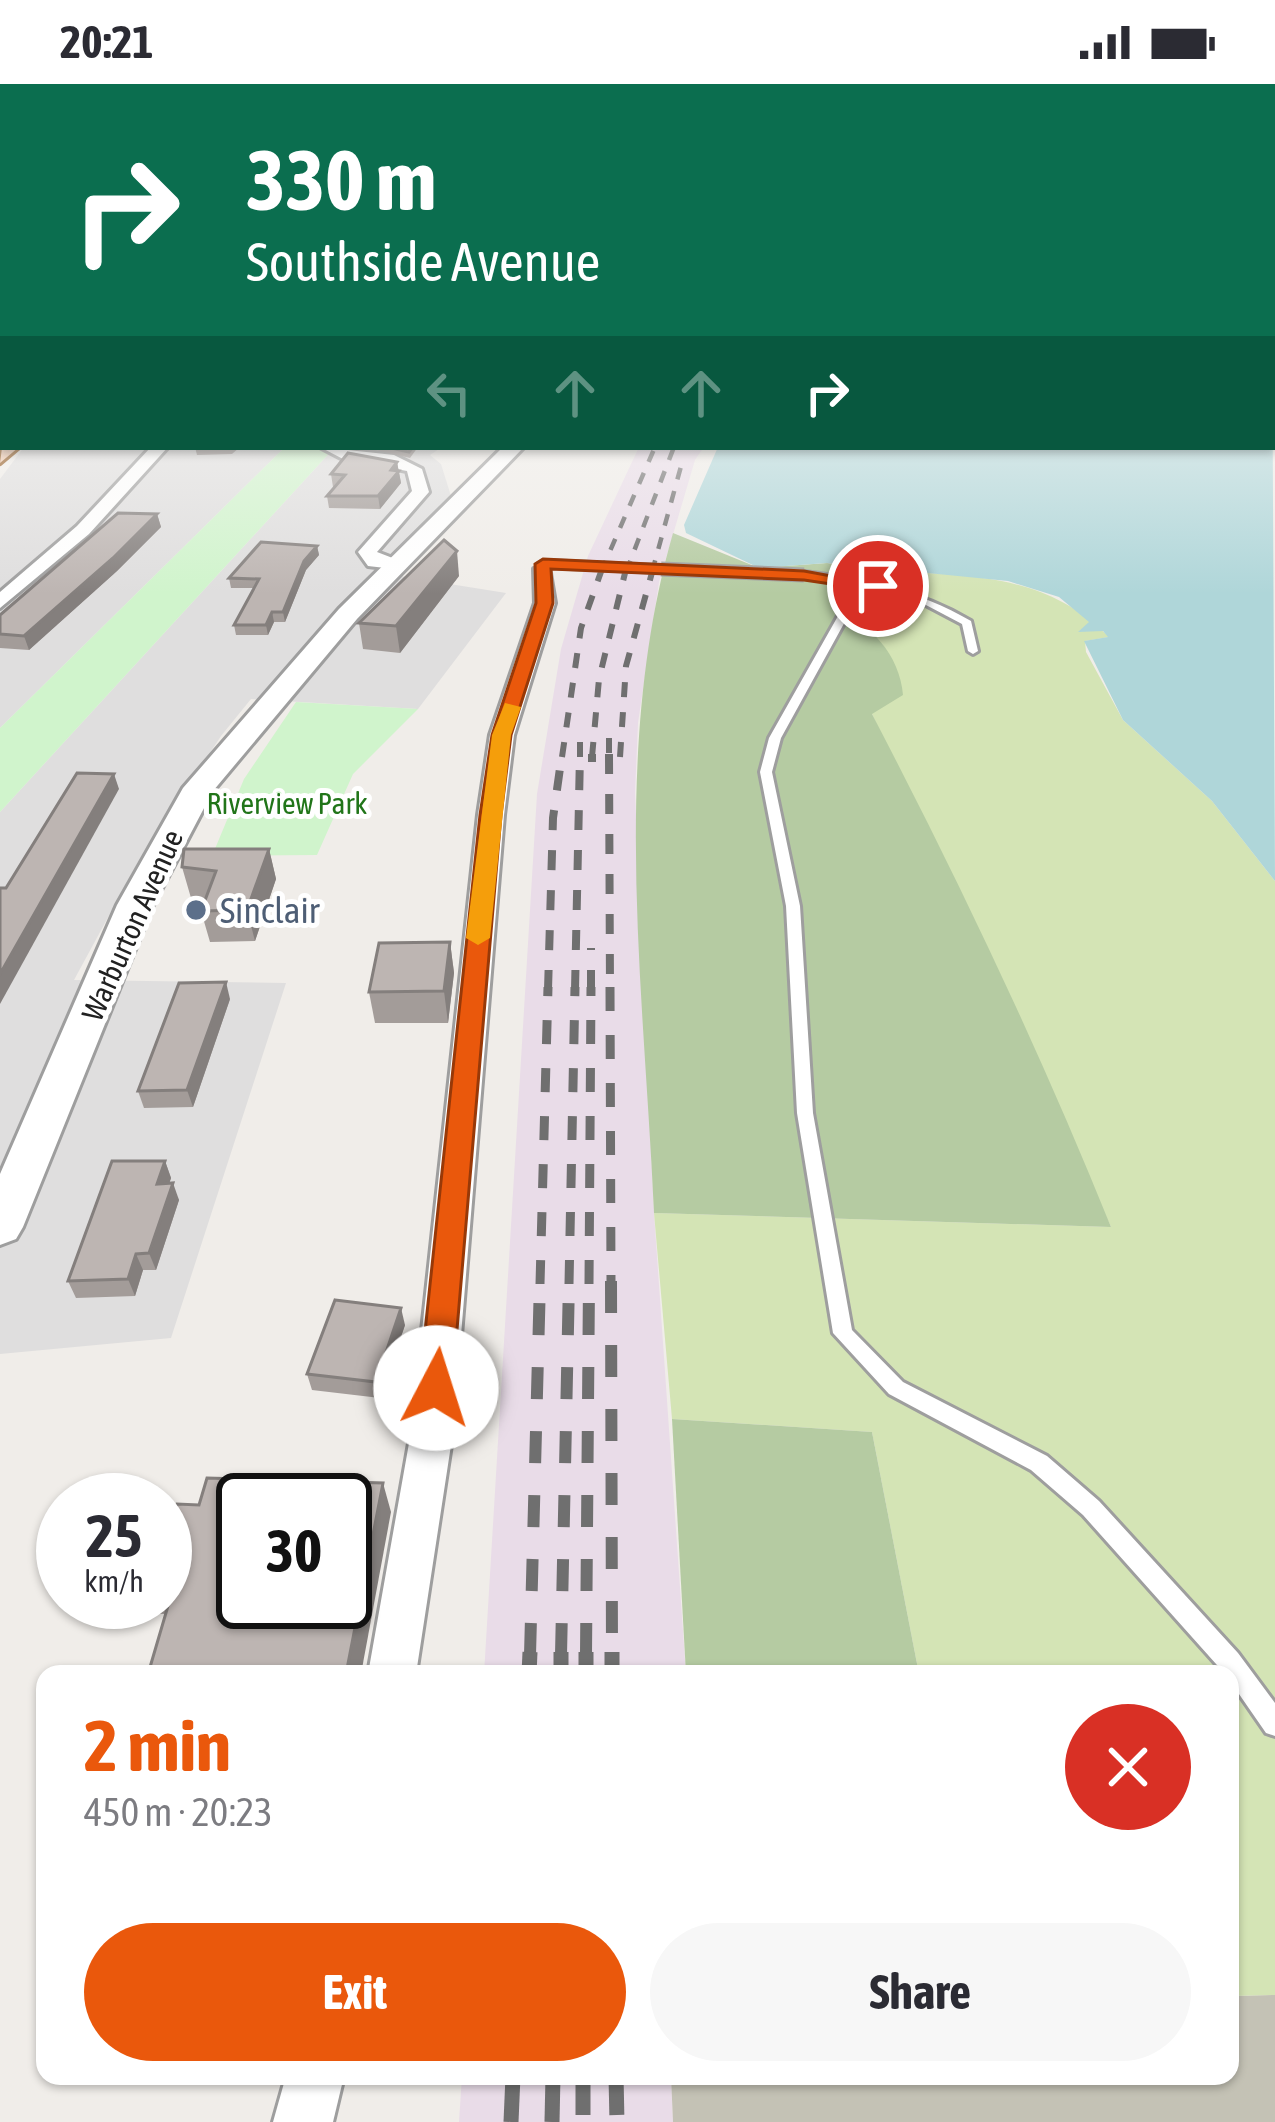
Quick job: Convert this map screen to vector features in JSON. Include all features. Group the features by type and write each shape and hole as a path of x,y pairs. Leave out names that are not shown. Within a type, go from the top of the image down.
{"street":[{"path":"0,602 83,530 154,450"},
{"path":"332,450 339,455 399,461 414,470 421,492 367,552 375,562 396,566"},
{"name":"Warburton Avenue","path":"0,1227 135,905 171,834 234,743 396,566 511,450"},
{"path":"393,1665 432,1432 502,735 551,567"},
{"path":"303,2122 312,2085"}],"lane":[{"path":"551,567 804,575 878,586 967,623 973,651"},
{"path":"878,586 844,616 775,739 766,772 793,906 810,1155 843,1333 896,1388 1023,1454 1090,1508 1233,1665"},
{"path":"1239,1674 1275,1724"}],"shaded area":[{"path":"22,450 282,450 0,728 0,479"},
{"path":"332,450 438,450 430,455 441,464 451,496 375,572 506,593 418,709 251,699 138,862 74,980 286,983 171,1338 0,1354 0,812"},
{"path":"638,450 702,450 659,582 638,723 635,793 654,1213 685,1665 485,1665 537,794 561,649 588,556"},
{"path":"1275,1995 1275,2122 673,2122 671,2085 1239,2085 1239,1996"},
{"path":"461,2085 671,2085 673,2122 459,2122"}],"green space":[{"path":"282,450 332,450 0,812 0,728"},
{"path":"673,533 759,568 827,563 877,570 834,608 871,632 896,667 903,695 872,714 998,968 1111,1227 654,1213 639,957 637,785 654,616"},
{"path":"877,570 1001,581 1030,588 1084,615 1109,637 1085,641 1086,652 1123,720 1212,801 1275,881 1275,1995 1239,1996 1239,1665 917,1665 872,1432 672,1419 654,1213 1111,1227 872,714 834,608"},
{"name":"Riverview Park","path":"296,702 418,709 353,774 317,855 212,856 244,779"},
{"path":"672,1419 872,1432 917,1665 686,1665"}],"water":[{"path":"717,450 1273,450 1275,881 1212,801 1123,720 1084,641 1108,637 1103,631 1078,632 1089,622 1059,597 1008,581 827,563 759,568 686,533 684,525"}],"building":[{"path":"348,453 397,462 391,470 399,471 378,496 327,496 345,475 331,474"},
{"path":"118,513 157,514 24,636 0,634 0,615"},
{"path":"444,540 457,551 396,626 359,623"},
{"path":"261,542 317,546 304,561 283,612 272,612 266,625 234,625 259,579 229,578"},
{"path":"77,773 114,774 0,974 0,888 6,888"},
{"path":"184,849 269,849 247,910 201,911 216,871 182,867"},
{"path":"450,942 444,991 369,992 379,943"},
{"path":"226,982 187,1090 138,1091 179,983"},
{"path":"112,1161 165,1161 157,1184 173,1183 149,1253 136,1254 128,1279 68,1281"},
{"path":"335,1300 401,1308 376,1382 307,1374"},
{"path":"207,1478 216,1478 216,1629 355,1629 348,1665 151,1665 161,1629 192,1629 192,1505 199,1505"},
{"path":"372,1483 383,1483 372,1540"}],"railway":[{"path":"601,572 654,450"},
{"path":"626,572 673,450"},
{"path":"652,572 683,459"},
{"path":"562,757 581,628 602,569"},
{"path":"592,757 599,679 626,569"},
{"path":"620,757 626,666 653,569"},
{"path":"580,738 580,754"},
{"path":"609,738 609,754"},
{"path":"548,990 553,818 562,754"},
{"path":"575,990 580,754"},
{"path":"609,754 610,990"},
{"path":"592,757 592,762"},
{"path":"591,948 591,987"},
{"path":"540,1284 548,987"},
{"path":"569,1284 575,987"},
{"path":"589,1284 591,987"},
{"path":"610,987 611,1284"},
{"path":"530,1655 540,1281"},
{"path":"561,1655 569,1281"},
{"path":"586,1655 589,1281"},
{"path":"611,1281 612,1655"},
{"path":"529,1665 530,1652"},
{"path":"561,1655 561,1665"},
{"path":"586,1655 586,1665"},
{"path":"612,1655 612,1665"},
{"path":"511,2122 513,2085"},
{"path":"552,2122 553,2085"},
{"path":"583,2085 583,2122"},
{"path":"616,2085 617,2122"}],"slow traffic":[{"path":"478,938 502,735 511,707"}],"place":[{"name":"Sinclair","path":"196,910"}],"route":[{"path":"436,1388 491,815 502,735 544,603 543,564 804,575 878,586"}]}
